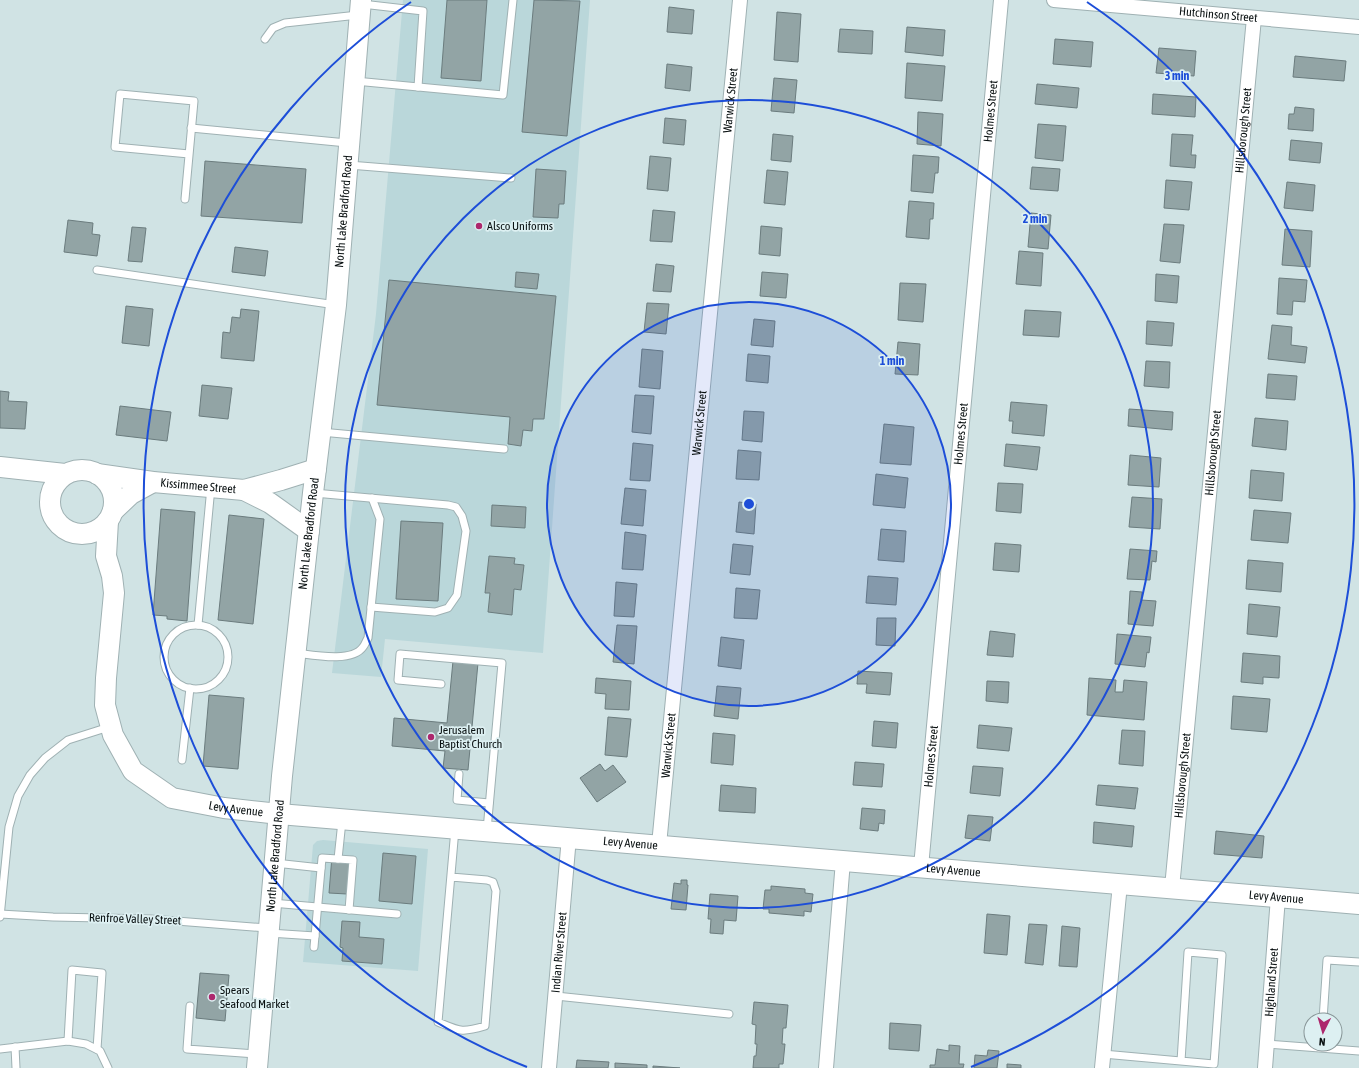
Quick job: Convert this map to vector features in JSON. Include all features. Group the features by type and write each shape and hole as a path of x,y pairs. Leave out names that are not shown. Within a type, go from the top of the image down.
{"street":[{"name":"Warwick Street","path":"659,845 740,0"},
{"name":"Holmes Street","path":"921,867 1001,0"},
{"name":"Hutchinson Street","path":"1054,0 1359,27"},
{"name":"North Lake Bradford Road","path":"258,1061 279,814 295,653 336,305 361,6"},
{"name":"Hillsborough Street","path":"1172,888 1254,18"},
{"path":"0,467 65,474"},
{"name":"Kissimmee Street","path":"97,474 153,482 244,490 316,469"},
{"path":"22,470 36,482 50,504"},
{"path":"76,470 86,470 97,474 106,480 112,490 114,501 110,516 99,529 89,533 78,534 67,530 58,524 52,515 50,495 53,487 65,474 76,470"},
{"name":"Kissimmee Street","path":"110,516 131,494 153,482"},
{"name":"Kissimmee Street","path":"244,490 270,503 309,530"},
{"name":"Levy Avenue","path":"110,516 106,556 112,576 114,593 105,705 113,735 133,771 172,798 224,808 279,814 1359,904"},
{"name":"Levy Avenue","path":"78,534 91,540 106,556"},
{"name":"Indian River Street","path":"549,1068 569,837"},
{"path":"826,1068 843,861"},
{"path":"1103,1061 1120,884"},
{"name":"Highland Street","path":"1265,1068 1278,897"}],"lane":[{"path":"355,81 503,95 513,0"},
{"path":"265,39 273,28 285,23 361,6 423,11 418,87"},
{"path":"185,200 194,101 120,94 115,147 189,154"},
{"path":"191,128 349,144"},
{"path":"348,165 510,178"},
{"path":"97,270 336,305"},
{"path":"320,432 504,449"},
{"path":"198,625 211,487"},
{"path":"313,493 448,504 456,507 462,516 466,531 457,595 448,608 435,612 371,607"},
{"path":"295,653 347,656 363,648 368,638 380,519 372,498"},
{"path":"198,625 208,627 217,633 224,641 228,661 225,671 219,679 210,686 200,689 190,688 180,685 172,678 166,669 164,658 165,648 170,638 187,626 198,625"},
{"path":"441,684 398,680 400,654 502,663 486,831"},
{"path":"182,760 190,688"},
{"path":"0,915 9,827 18,796 24,785 30,775 45,758 68,740 111,726"},
{"path":"459,774 457,800 489,803"},
{"path":"338,859 342,819"},
{"path":"451,877 487,880 493,882 496,891 485,1026 467,1031 455,1029 438,1022 451,877 456,828"},
{"path":"314,947 322,858 353,860 349,910"},
{"path":"275,863 321,868"},
{"path":"271,903 398,914"},
{"name":"Renfroe Valley Street","path":"0,915 151,919 269,930 315,936"},
{"path":"1103,1061 1181,1061 1214,1064 1222,955 1188,952 1181,1061"},
{"path":"1324,1012 1327,960 1359,962"},
{"path":"68,1041 72,970 102,972 97,1049"},
{"path":"556,996 730,1014"},
{"path":"190,1006 187,1049 258,1061"},
{"path":"0,1049 68,1041 86,1044 100,1051 108,1068"},
{"path":"1267,1044 1303,1045"},
{"path":"15,1047 16,1068"},
{"path":"1343,1049 1359,1051"}],"shaded area":[{"path":"403,0 590,0 543,653 385,639 381,677 332,673 376,314"},
{"path":"323,840 428,849 418,971 303,962 313,845 317,841"}],"building":[{"path":"447,0 487,0 481,81 441,78"},
{"path":"534,0 580,1 567,136 522,132"},
{"path":"669,7 694,10 692,34 667,32"},
{"path":"777,12 801,14 798,62 774,60"},
{"path":"907,27 945,30 943,56 905,52"},
{"path":"840,29 873,31 872,54 838,52"},
{"path":"1055,39 1093,42 1091,67 1053,64"},
{"path":"1159,48 1196,51 1194,76 1156,73"},
{"path":"1295,56 1346,61 1344,81 1293,77"},
{"path":"907,63 945,66 942,101 905,98"},
{"path":"667,64 692,67 690,91 665,88"},
{"path":"774,78 797,80 794,113 771,111"},
{"path":"1037,84 1079,88 1077,108 1035,104"},
{"path":"1153,94 1196,97 1195,117 1152,114"},
{"path":"1295,107 1314,109 1313,131 1288,129 1289,114 1294,114"},
{"path":"918,112 943,114 941,146 917,144"},
{"path":"665,118 686,120 684,145 663,143"},
{"path":"1038,124 1066,126 1063,161 1035,158"},
{"path":"773,134 793,136 791,162 771,160"},
{"path":"1172,134 1193,135 1191,155 1196,155 1195,168 1170,166"},
{"path":"1291,140 1322,143 1320,163 1289,160"},
{"path":"913,155 939,157 938,173 935,173 933,193 911,191"},
{"path":"650,156 671,158 668,191 647,189"},
{"path":"205,161 306,169 302,223 201,216"},
{"path":"1032,167 1060,169 1058,191 1030,189"},
{"path":"536,169 566,171 564,204 559,204 558,218 533,217"},
{"path":"767,170 788,172 785,205 764,203"},
{"path":"1166,180 1192,182 1189,210 1164,208"},
{"path":"1287,182 1315,185 1313,211 1284,208"},
{"path":"909,201 934,203 933,219 930,219 929,239 906,237"},
{"path":"653,210 675,212 672,242 650,241"},
{"path":"1031,213 1051,215 1048,249 1028,247"},
{"path":"68,220 93,223 92,234 100,235 97,256 64,252"},
{"path":"1164,224 1184,225 1180,263 1160,261"},
{"path":"761,226 782,228 780,256 759,254"},
{"path":"132,227 146,228 142,262 128,261"},
{"path":"1285,229 1312,231 1310,267 1282,265"},
{"path":"235,247 268,251 265,276 232,272"},
{"path":"1019,251 1043,253 1041,286 1016,284"},
{"path":"656,264 674,266 671,292 653,291"},
{"path":"516,272 539,274 537,289 515,287"},
{"path":"762,272 788,274 786,298 760,296"},
{"path":"1156,274 1179,276 1177,303 1155,301"},
{"path":"1279,278 1307,280 1305,302 1293,301 1292,315 1277,314"},
{"path":"389,280 556,296 544,419 533,419 532,431 523,430 521,446 508,444 510,417 377,405"},
{"path":"900,283 926,284 923,322 898,320"},
{"path":"647,303 669,304 666,334 644,332"},
{"path":"126,306 153,309 149,346 122,343"},
{"path":"241,309 259,311 254,361 221,358 223,332 230,333 232,317 240,318"},
{"path":"1025,310 1061,312 1059,337 1023,335"},
{"path":"754,319 775,321 773,347 751,345"},
{"path":"1147,321 1174,323 1172,346 1146,344"},
{"path":"1272,325 1292,327 1291,345 1307,347 1305,363 1268,359"},
{"path":"898,342 920,344 918,375 895,374"},
{"path":"642,349 663,351 660,389 639,387"},
{"path":"748,354 770,356 768,383 746,381"},
{"path":"1146,361 1170,362 1169,388 1144,386"},
{"path":"1268,374 1297,376 1295,400 1266,398"},
{"path":"202,385 232,388 228,419 199,416"},
{"path":"0,391 9,392 8,401 27,402 25,429 0,428"},
{"path":"635,395 654,396 651,434 632,432"},
{"path":"1011,402 1047,405 1044,436 1012,433 1013,421 1009,421"},
{"path":"120,406 171,412 167,441 116,435"},
{"path":"1129,409 1173,412 1172,430 1128,426"},
{"path":"744,411 764,412 762,442 742,440"},
{"path":"1255,418 1288,421 1286,450 1252,446"},
{"path":"884,424 914,427 911,465 880,463"},
{"path":"633,443 653,445 650,481 630,480"},
{"path":"1006,444 1040,447 1037,470 1004,466"},
{"path":"738,450 761,452 759,480 736,479"},
{"path":"1130,455 1161,458 1159,487 1128,485"},
{"path":"1251,470 1284,473 1282,501 1249,498"},
{"path":"876,474 908,478 905,508 873,505"},
{"path":"998,483 1023,484 1021,513 996,511"},
{"path":"625,488 646,490 643,526 621,524"},
{"path":"1132,497 1162,499 1160,529 1129,527"},
{"path":"739,502 756,504 754,534 736,532"},
{"path":"492,505 526,507 525,528 491,526"},
{"path":"161,509 195,512 187,621 167,619 167,616 153,615"},
{"path":"1254,510 1291,513 1288,543 1251,540"},
{"path":"229,515 264,519 253,624 218,620"},
{"path":"401,521 443,523 438,601 396,599"},
{"path":"881,529 906,531 904,562 878,560"},
{"path":"625,532 646,535 643,570 622,569"},
{"path":"995,543 1021,545 1019,572 993,570"},
{"path":"733,544 753,546 750,575 730,573"},
{"path":"1130,549 1157,551 1156,562 1152,561 1150,580 1127,579"},
{"path":"489,556 515,558 514,564 524,565 521,590 514,589 512,615 488,612 490,593 485,593"},
{"path":"1248,560 1283,563 1281,592 1246,589"},
{"path":"868,576 898,578 896,605 866,603"},
{"path":"616,582 637,584 634,617 614,616"},
{"path":"736,588 760,590 757,619 734,618"},
{"path":"1130,591 1142,592 1141,600 1156,601 1153,626 1128,624"},
{"path":"1249,604 1280,607 1277,637 1247,634"},
{"path":"877,618 896,618 895,646 876,645"},
{"path":"617,625 637,626 634,664 613,662"},
{"path":"990,631 1015,634 1013,657 987,655"},
{"path":"1117,634 1151,637 1145,667 1115,664"},
{"path":"721,637 744,640 741,669 718,666"},
{"path":"1243,653 1280,656 1279,678 1263,677 1263,684 1241,682"},
{"path":"453,661 478,663 468,770 443,768 445,751 392,746 394,718 447,723"},
{"path":"858,671 892,673 890,695 866,693 867,684 857,684"},
{"path":"596,678 631,681 629,710 605,709 606,694 595,693"},
{"path":"1089,678 1116,680 1115,692 1123,692 1124,680 1147,682 1144,720 1087,715"},
{"path":"987,681 1009,682 1008,703 986,701"},
{"path":"717,686 741,688 738,719 714,716"},
{"path":"209,695 244,698 238,769 203,766"},
{"path":"1233,696 1270,699 1267,732 1231,729"},
{"path":"608,717 631,719 627,757 605,755"},
{"path":"874,721 898,723 896,748 872,746"},
{"path":"979,725 1012,728 1009,751 977,748"},
{"path":"1122,730 1145,731 1143,766 1119,764"},
{"path":"713,733 735,735 733,765 711,763"},
{"path":"855,762 884,764 882,787 853,785"},
{"path":"600,764 605,771 613,765 626,782 597,802 580,778"},
{"path":"973,766 1003,768 1000,796 970,793"},
{"path":"721,785 756,788 755,813 719,811"},
{"path":"1098,785 1138,788 1135,809 1096,805"},
{"path":"862,808 885,810 884,824 879,823 878,831 860,829"},
{"path":"968,815 993,817 990,841 965,838"},
{"path":"1094,822 1134,826 1132,847 1093,843"},
{"path":"1216,831 1264,836 1262,858 1214,854"},
{"path":"383,853 416,856 412,904 379,901"},
{"path":"332,856 350,857 347,894 329,893"},
{"path":"681,880 687,880 688,885 686,910 671,909 674,883 681,884"},
{"path":"771,886 805,889 805,893 813,894 811,912 804,911 804,916 769,913 769,909 763,909 765,890 771,890"},
{"path":"710,894 738,896 736,921 724,920 723,934 710,933 711,919 708,919"},
{"path":"987,914 1010,916 1007,955 984,953"},
{"path":"342,921 360,922 359,937 384,939 382,964 342,961 343,948 340,947"},
{"path":"1029,924 1047,925 1043,965 1025,963"},
{"path":"1062,926 1080,928 1077,967 1059,966"},
{"name":"Spears Seafood Market","path":"200,973 229,975 225,1021 196,1018"},
{"path":"754,1002 788,1005 786,1028 783,1028 782,1044 785,1044 783,1064 779,1064 779,1068 753,1068 757,1044 755,1044 756,1025 752,1024"},
{"path":"890,1023 921,1025 919,1051 889,1049"},
{"path":"949,1045 960,1046 959,1064 964,1064 963,1068 930,1068 930,1065 935,1065 937,1049 949,1051"},
{"path":"988,1050 999,1051 997,1068 974,1068 975,1055 987,1056"},
{"path":"577,1060 609,1062 608,1068 576,1068"},
{"path":"615,1063 647,1065 647,1068 615,1068"},
{"path":"1007,1064 1021,1065 1021,1068 1007,1068"},
{"path":"653,1066 680,1068 653,1068"}],"place":[{"name":"Alsco Uniforms","path":"479,226"},
{"name":"Jerusalem Baptist Church","path":"431,737"},
{"name":"Spears Seafood Market","path":"212,997"}]}
